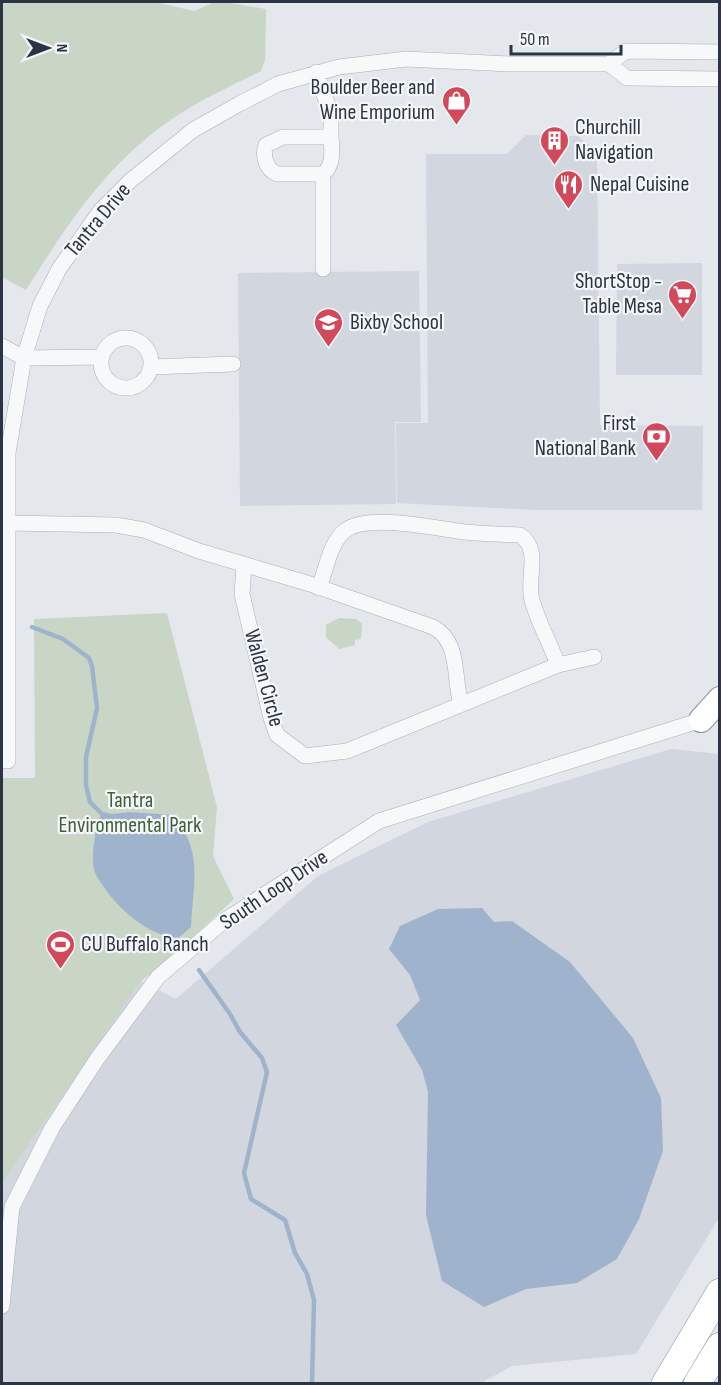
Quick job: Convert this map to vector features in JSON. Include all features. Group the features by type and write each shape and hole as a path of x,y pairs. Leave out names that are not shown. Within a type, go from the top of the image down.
{"highway":[{"path":"710,717 720,699"},
{"path":"695,1332 720,1278"},
{"path":"664,1383 720,1292"},
{"path":"697,1383 720,1346"}],"street":[{"name":"Tantra Drive","path":"5,760 8,453 24,358 40,306 59,269 101,210 130,181 193,130 278,84 316,72 406,59 511,64 609,64 626,51 720,52"},
{"name":"Tantra Drive","path":"609,64 627,78 720,79"},
{"path":"316,72 331,114 332,157 328,169 323,174 323,268"},
{"path":"323,174 274,173 265,161 265,147 283,137 331,137"},
{"path":"134,338 149,351 151,367 147,377 138,385 121,387 111,383 104,374 102,357 106,347 114,340 134,338"},
{"path":"2,345 24,358 102,357"},
{"path":"151,367 233,364"},
{"path":"8,523 126,527 158,534 243,566 320,588 442,632 451,645 461,704"},
{"path":"320,588 336,543 347,529 363,525 420,524 463,532 520,535 528,540 532,549 532,598 558,664"},
{"name":"Walden Circle","path":"243,566 242,594 271,718 277,735 305,756 346,751 558,664 594,657"},
{"name":"South Loop Drive","path":"2,1306 12,1207 52,1128 97,1059 158,977 225,920 379,821 710,717"}],"shaded area":[{"path":"526,135 578,136 593,148 597,159 600,425 703,426 702,510 536,510 397,503 396,423 428,423 426,154 507,154"},
{"path":"702,263 702,375 616,375 617,264"},
{"name":"Bixby School","path":"419,271 421,422 395,422 396,504 240,506 238,273"},
{"path":"671,749 719,754 719,1218 636,1354 512,1366 479,1384 2,1384 2,778 96,958 176,999 318,876 428,822"}],"green space":[{"path":"2,2 155,2 194,11 215,2 223,2 266,9 265,60 261,71 183,112 149,136 128,155 108,175 73,219 26,290 2,277"},
{"name":"Tantra Environmental Park","path":"167,613 217,807 213,856 234,899 164,964 141,981 2,1183 2,778 35,778 34,619"},
{"path":"339,618 356,619 362,624 361,639 355,640 355,645 339,649 326,637 326,625"}],"water":[{"path":"104,812 173,815 183,829 193,855 194,882 191,927 177,939 152,930 129,915 96,875 93,861 94,846 97,824"},
{"path":"482,908 494,922 512,921 570,962 633,1038 661,1098 663,1151 639,1219 617,1259 577,1283 526,1289 484,1307 442,1281 426,1215 428,1092 422,1070 396,1025 420,1000 410,975 389,949 400,926 438,909"}],"waterway":[{"path":"32,627 63,639 89,658 92,666 97,708 86,757 86,785 90,802 102,814"},
{"path":"170,938 174,946"},
{"path":"199,970 240,1032 262,1058 267,1072 244,1173 251,1199 285,1220 295,1253 307,1274 314,1300 312,1384"}],"place":[{"name":"Boulder Beer and Wine Emporium","path":"456,126"},
{"name":"Churchill Navigation","path":"554,166"},
{"name":"Nepal Cuisine","path":"569,210"},
{"name":"ShortStop - Table Mesa","path":"683,320"},
{"name":"Bixby School","path":"329,348"},
{"name":"First National Bank","path":"657,462"},
{"name":"CU Buffalo Ranch","path":"60,970"}]}
